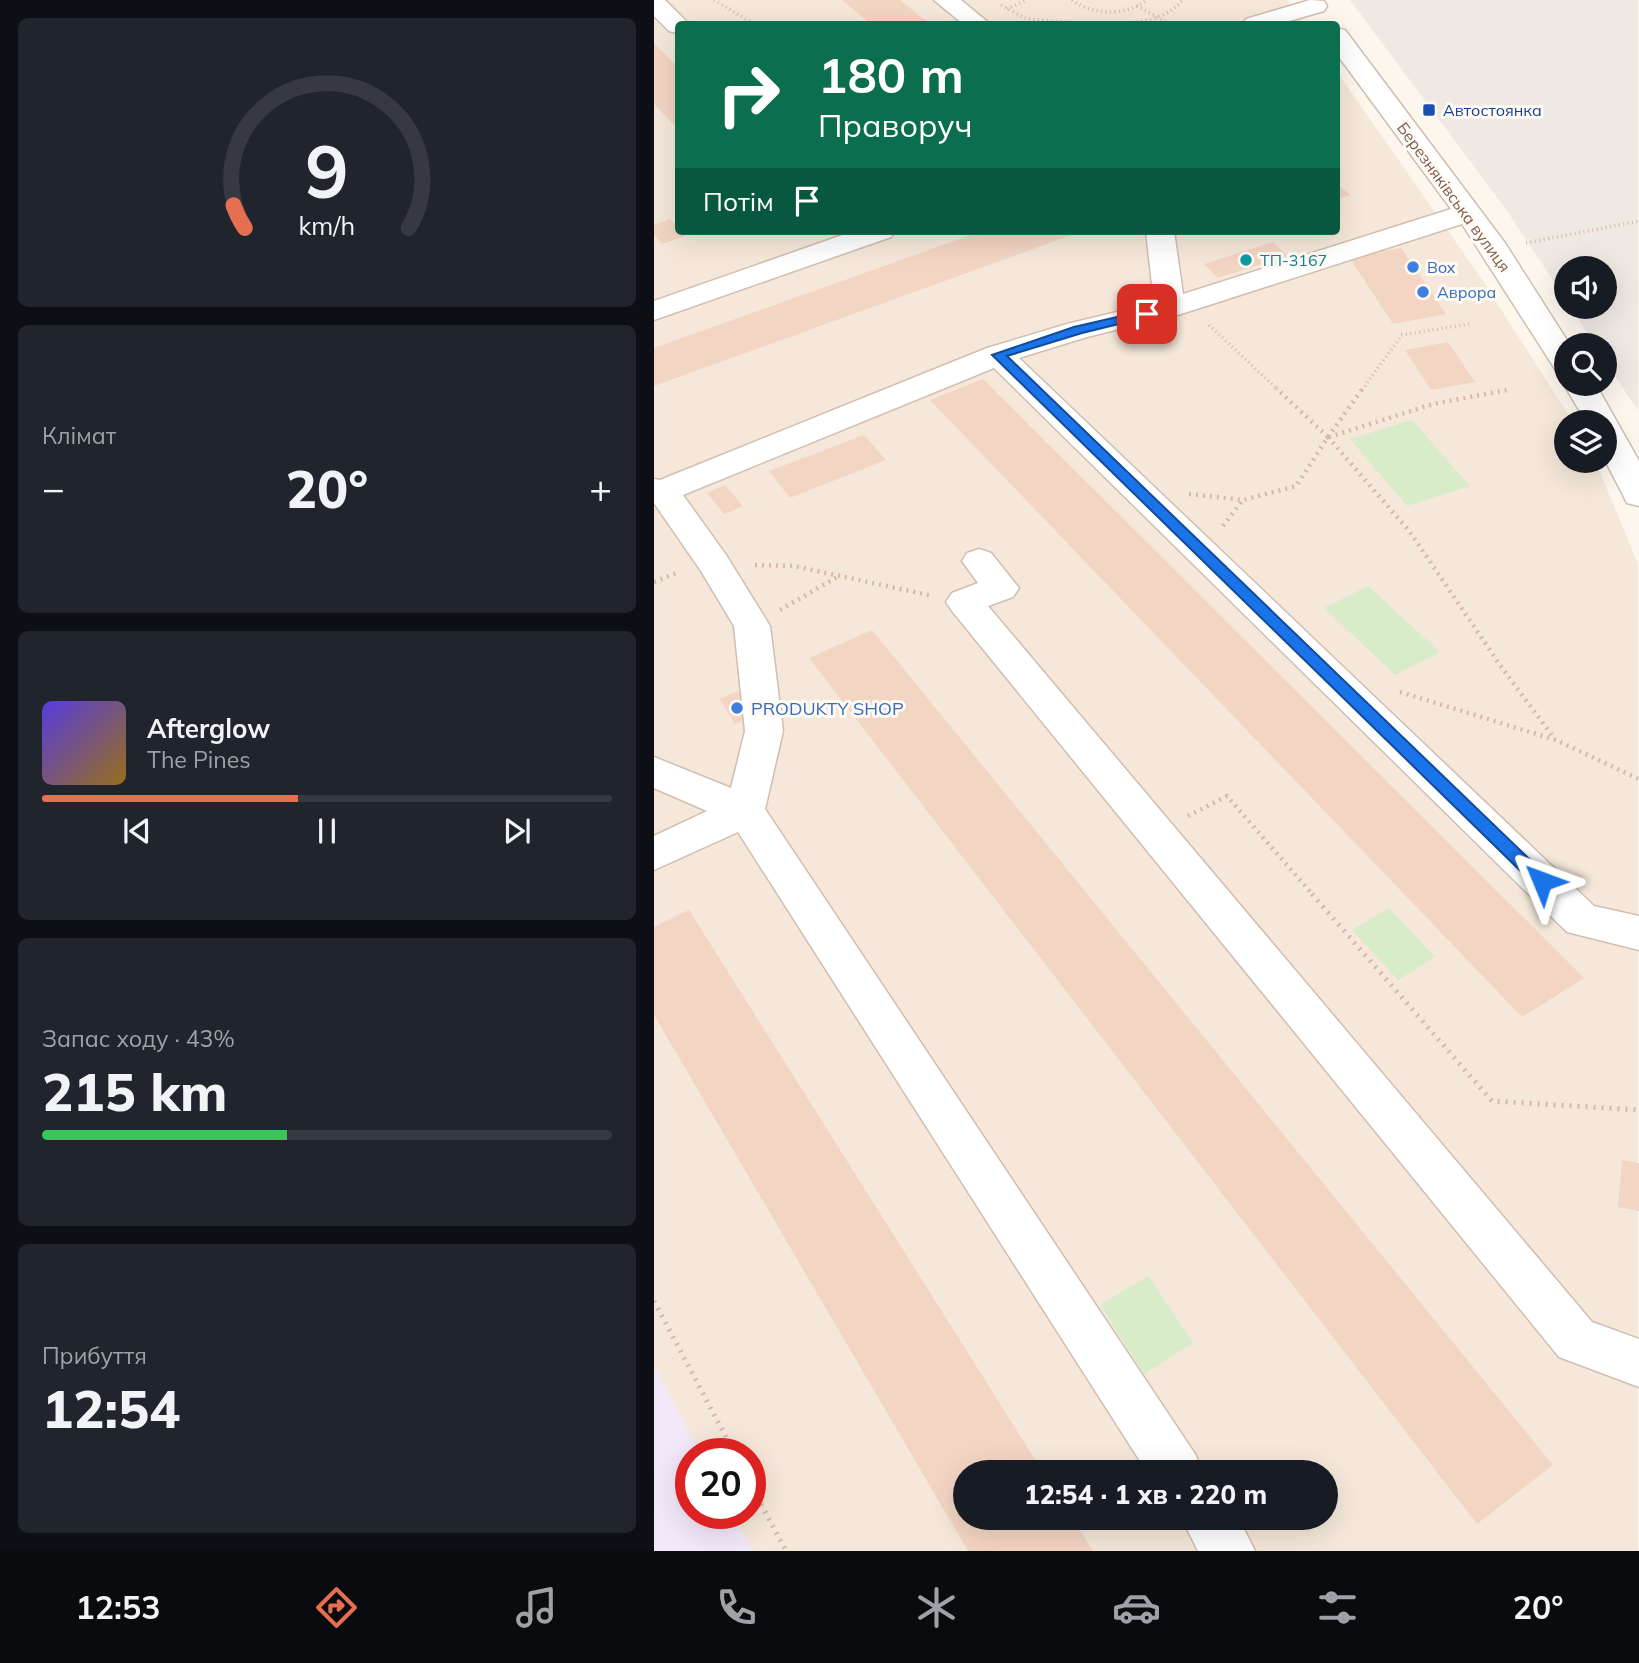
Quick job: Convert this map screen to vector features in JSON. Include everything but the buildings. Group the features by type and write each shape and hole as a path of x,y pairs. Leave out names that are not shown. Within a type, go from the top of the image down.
{"street":[{"path":"946,0 974,21"},
{"path":"654,3 675,23"},
{"path":"1268,21 1318,10"},
{"name":"Березняківська вулиця","path":"1340,40 1495,249 1554,343"},
{"path":"745,811 764,730 752,626 715,564 658,491 998,355 1078,330 1178,306 1468,213"},
{"path":"654,311 869,235"},
{"path":"1161,235 1178,306"},
{"path":"998,355 1582,920 1639,933"},
{"path":"1617,452 1639,495"},
{"path":"979,561 1001,588 964,602 1576,1340 1639,1363"},
{"path":"654,772 745,811 1169,1460"},
{"path":"654,854 745,811"},
{"path":"1215,1530 1229,1551"}],"path":[{"path":"714,0 749,21"},
{"path":"994,0 1027,19 1052,21"},
{"path":"1072,0 1095,10 1121,11 1147,0"},
{"path":"1125,21 1158,17 1178,6 1182,0"},
{"path":"1137,6 1165,21"},
{"path":"1495,249 1639,221"},
{"path":"1178,306 1328,437 1410,532 1502,668 1556,740"},
{"path":"1133,486 1243,500 1296,486 1402,335 1469,324"},
{"path":"1328,437 1433,404 1507,390"},
{"path":"1223,526 1243,500"},
{"path":"715,564 794,566 964,602"},
{"path":"752,626 840,576"},
{"path":"1395,690 1556,740 1639,779"},
{"path":"1155,832 1227,796 1492,1101 1639,1110"},
{"path":"654,1301 727,1438"},
{"path":"766,1513 786,1551"}],"shaded area":[{"path":"654,0 1287,0 1302,21 675,21 675,235 1340,235 1340,76 1481,278 1565,410 1554,410 1554,473 1600,473 1638,564 1638,1551 654,1551"},
{"path":"1350,0 1638,0 1638,411 1617,379 1617,333 1587,333 1578,319 1617,319 1617,256 1554,256 1554,282 1505,208"},
{"path":"654,1366 692,1438 675,1438 675,1529 741,1529 752,1551 654,1551"}],"green space":[{"path":"1412,420 1470,486 1407,506 1350,439"},
{"path":"1368,586 1440,652 1395,675 1324,608"},
{"path":"1389,908 1435,957 1398,980 1352,930"},
{"path":"1148,1276 1193,1343 1144,1374 1100,1305"}],"place":[{"name":"Автостоянка","path":"1429,110"},
{"name":"ТП-3167","path":"1246,260"},
{"name":"Box","path":"1413,267"},
{"name":"Аврора","path":"1423,292"},
{"name":"PRODUKTY SHOP","path":"737,708"}],"route":[{"path":"1147,314 1078,330 998,355 1542,881"}]}
